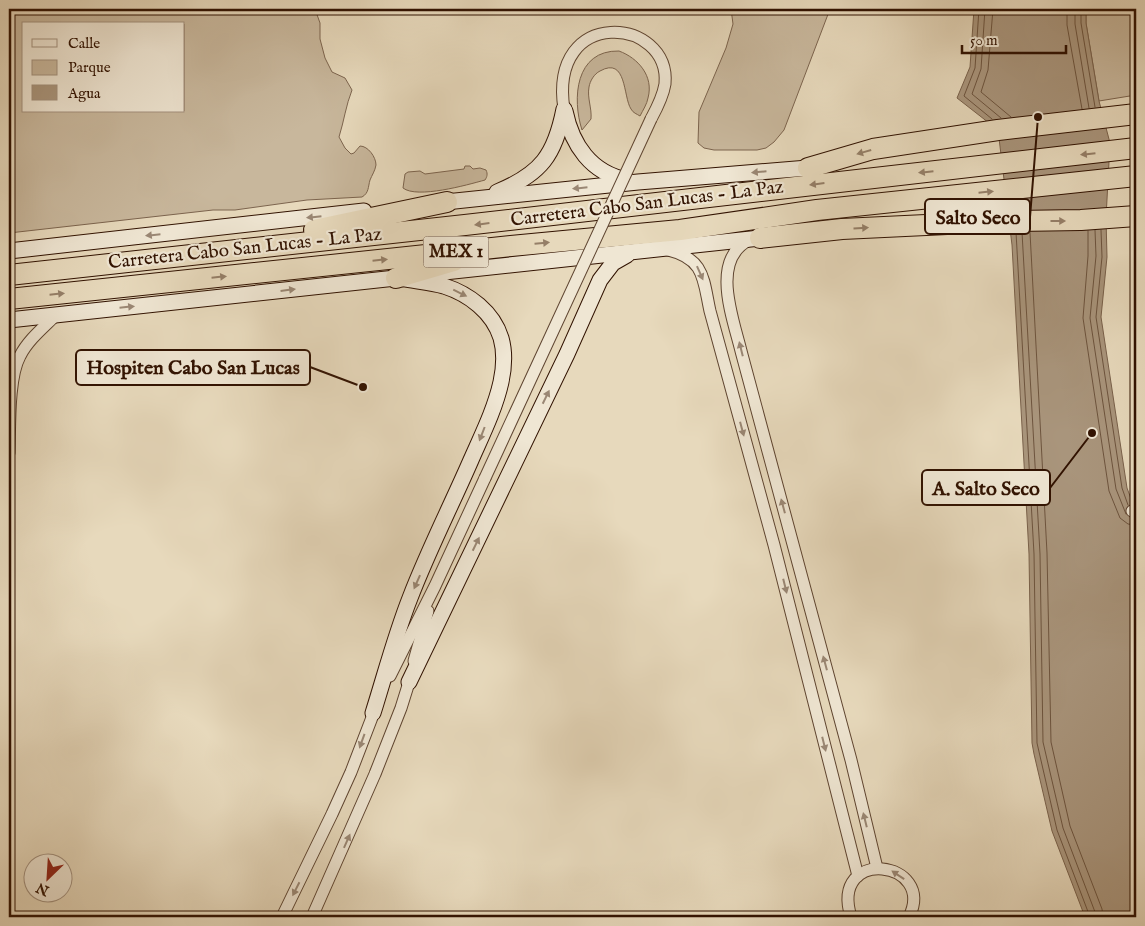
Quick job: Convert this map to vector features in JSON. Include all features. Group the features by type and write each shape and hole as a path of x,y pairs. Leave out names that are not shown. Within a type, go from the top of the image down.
{"highway":[{"path":"808,168 872,149 998,130 1136,114"},
{"name":"Carretera Cabo San Lucas - La Paz","path":"9,275 204,252 465,226 1136,148"},
{"path":"808,168 896,175"},
{"name":"Carretera Cabo San Lucas - La Paz","path":"9,300 511,246 680,230 817,210 1136,176"},
{"path":"204,252 447,202"},
{"path":"756,238 795,218 817,210"},
{"path":"756,238 852,229 1010,220 1081,220 1136,216"},
{"path":"396,278 511,246"}],"main road":[{"path":"564,109 571,134 587,159 609,174 638,182"},
{"path":"479,199 515,184 537,169 553,147 559,132 564,109"},
{"path":"9,250 638,182 808,168"},
{"path":"9,320 756,238"},
{"path":"409,682 600,280 613,263 626,255 639,251"},
{"path":"373,714 410,598 480,439 498,391 504,352 501,337 490,317 481,307 460,292 445,286 396,278"}],"street":[{"path":"282,917 351,772 373,714 651,120 665,84 661,62 654,51 645,43 634,36 620,31 602,33 590,38 579,46 565,68 562,80 564,109"},
{"path":"756,238 741,244 734,253 728,272 726,290 854,771 877,868"},
{"path":"661,249 685,256 701,271 712,320 774,545 858,876"},
{"path":"9,453 14,372 18,358 29,342 56,315"},
{"path":"774,545 794,543"},
{"path":"312,917 375,774 401,708 434,586"},
{"path":"832,778 854,771"},
{"path":"851,917 847,906 851,884 866,870 888,868 897,872 906,880 911,889 913,899 909,917"}],"green space":[{"path":"9,9 315,9 320,23 320,39 325,58 332,72 345,78 352,90 339,137 351,154 360,146 363,146 371,152 376,162 367,192 362,197 307,200 235,210 213,210 9,233"},
{"path":"731,9 830,9 784,130 766,148 757,150 714,150 704,148 698,143 699,112 726,48 733,24"},
{"path":"1086,9 1136,9 1136,95 1099,101 1086,23"},
{"path":"619,51 638,63 646,75 649,82 649,90 646,105 640,116 634,112 628,103 620,73 615,69 609,68 600,71 591,80 589,95 591,119 582,130 577,104 580,78 585,67 593,59 604,53"},
{"path":"465,166 486,170 485,180 430,192 410,191 403,188 405,174 408,172 420,171 425,174 464,169"}],"water":[{"path":"974,9 1086,9 1086,23 1099,101 1110,143 1106,218 1107,257 1101,317 1127,488 1136,512 1136,917 1085,917 1052,831 1032,743 1029,554 1012,245 998,130 957,98 970,67"}],"place":[{"name":"Salto Seco","path":"1038,117"},
{"name":"Hospiten Cabo San Lucas","path":"363,387"},
{"name":"A. Salto Seco","path":"1092,433"}]}
